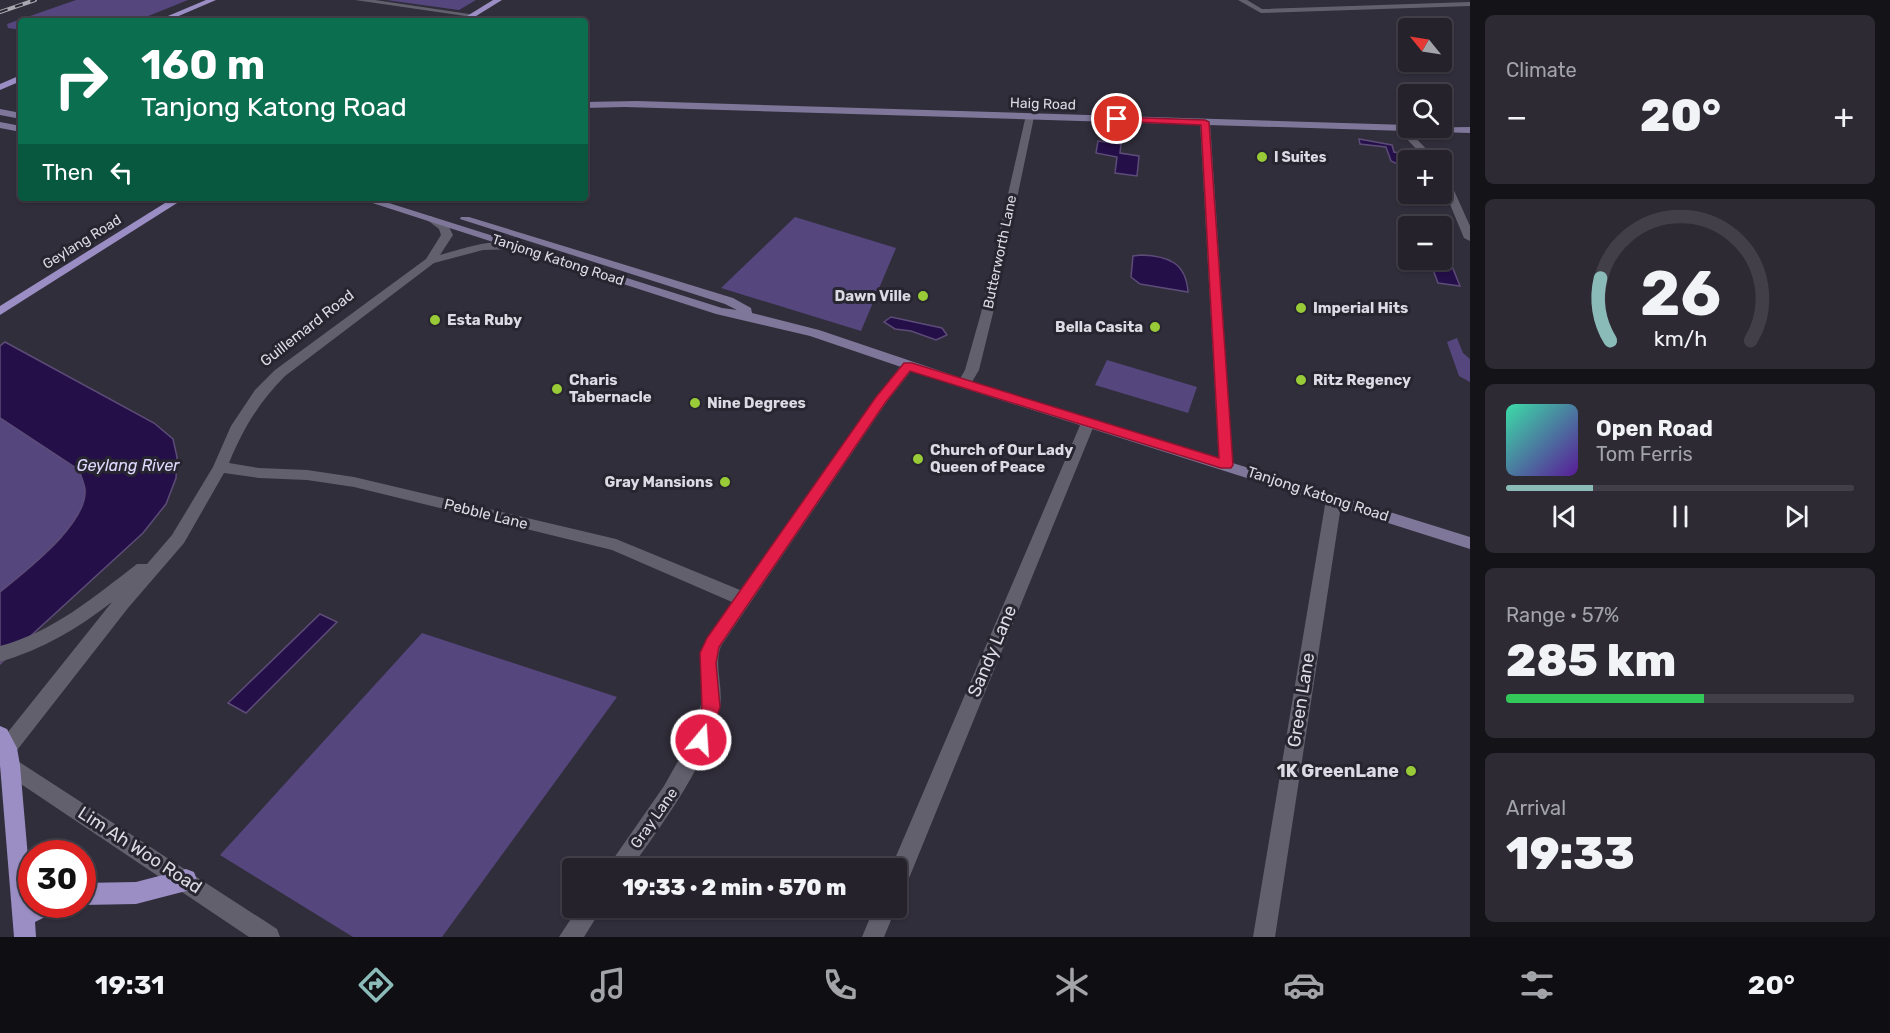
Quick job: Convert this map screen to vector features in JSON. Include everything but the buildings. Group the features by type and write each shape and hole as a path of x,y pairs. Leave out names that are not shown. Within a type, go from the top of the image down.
{"main road":[{"path":"167,18 212,0"},
{"path":"468,18 498,0"},
{"path":"0,87 18,79"},
{"name":"Haig Road","path":"588,105 1398,128"},
{"path":"0,112 18,115"},
{"path":"0,126 18,129"},
{"name":"Haig Road","path":"1452,129 1470,130"},
{"name":"Geylang Road","path":"0,311 175,201"},
{"path":"165,207 184,201"},
{"name":"Tanjong Katong Road","path":"372,201 720,311 754,316 1470,543"},
{"name":"Tanjong Katong Road","path":"407,201 729,301 754,316"},
{"path":"6,749 25,927"},
{"path":"96,894 136,893 186,880"}],"street":[{"path":"359,0 472,15"},
{"path":"1242,0 1261,11 1470,4"},
{"name":"Butterworth Lane","path":"964,384 972,370 987,313 1029,117"},
{"path":"1205,122 1226,465"},
{"path":"1411,138 1422,150"},
{"path":"1452,198 1470,238"},
{"name":"Guillemard Road","path":"6,749 122,603 178,538 220,467 236,429 260,393 273,380 430,261 447,235 444,227 431,219"},
{"name":"Guillemard Road","path":"430,261 483,247 514,246"},
{"name":"Gray Lane","path":"625,858 685,773 701,740 711,707 708,653 881,400 908,366"},
{"name":"Sandy Lane","path":"906,858 1088,423"},
{"name":"Pebble Lane","path":"220,467 354,482 616,545 743,599"},
{"name":"Green Lane","path":"1264,937 1334,498"},
{"name":"Guillemard Road","path":"0,654 36,642 68,626 178,538"},
{"name":"Lim Ah Woo Road","path":"6,749 186,880 269,937"},
{"path":"570,937 584,918"},
{"path":"873,937 881,918"}],"shaded area":[{"path":"76,0 188,0 143,18 24,18"},
{"path":"386,0 476,0 459,10"},
{"path":"18,20 18,30 8,28 7,24"},
{"path":"795,217 896,248 861,331 721,288"},
{"path":"1457,338 1463,353 1470,359 1470,382 1459,376 1447,342"},
{"path":"1107,360 1197,387 1188,413 1095,385"},
{"path":"0,418 80,470 85,489 83,503 66,531 39,559 0,592"},
{"path":"422,633 617,697 442,937 353,937 220,855"}],"water":[{"path":"1359,139 1392,145 1394,152 1398,153 1398,164 1391,161 1386,147 1360,144"},
{"path":"1098,141 1121,144 1120,153 1139,156 1137,176 1115,173 1117,157 1096,153"},
{"path":"1133,256 1160,257 1174,263 1184,274 1188,292 1140,284 1131,277"},
{"path":"1452,266 1460,286 1438,283 1433,270 1452,270"},
{"path":"891,317 942,328 947,335 936,340 911,331 895,329 884,322"},
{"name":"Geylang River","path":"5,342 154,423 173,439 177,457 176,478 166,504 143,533 0,664 0,592 39,559 66,531 83,503 85,489 79,470 0,418 0,346"},
{"path":"320,614 337,622 246,713 228,703"}],"railway":[{"path":"0,12 35,0"}],"place":[{"name":"I Suites","path":"1262,157"},
{"name":"Dawn Ville","path":"923,296"},
{"name":"Imperial Hits","path":"1301,308"},
{"name":"Esta Ruby","path":"435,320"},
{"name":"Bella Casita","path":"1155,327"},
{"name":"Ritz Regency","path":"1301,380"},
{"name":"Charis Tabernacle","path":"557,389"},
{"name":"Nine Degrees","path":"695,403"},
{"name":"Church of Our Lady Queen of Peace","path":"918,459"},
{"name":"Gray Mansions","path":"725,482"},
{"name":"1K GreenLane","path":"1411,771"}],"route":[{"path":"701,740 711,707 708,653 713,643 881,400 908,366 1226,465 1205,122 1117,119"}]}
